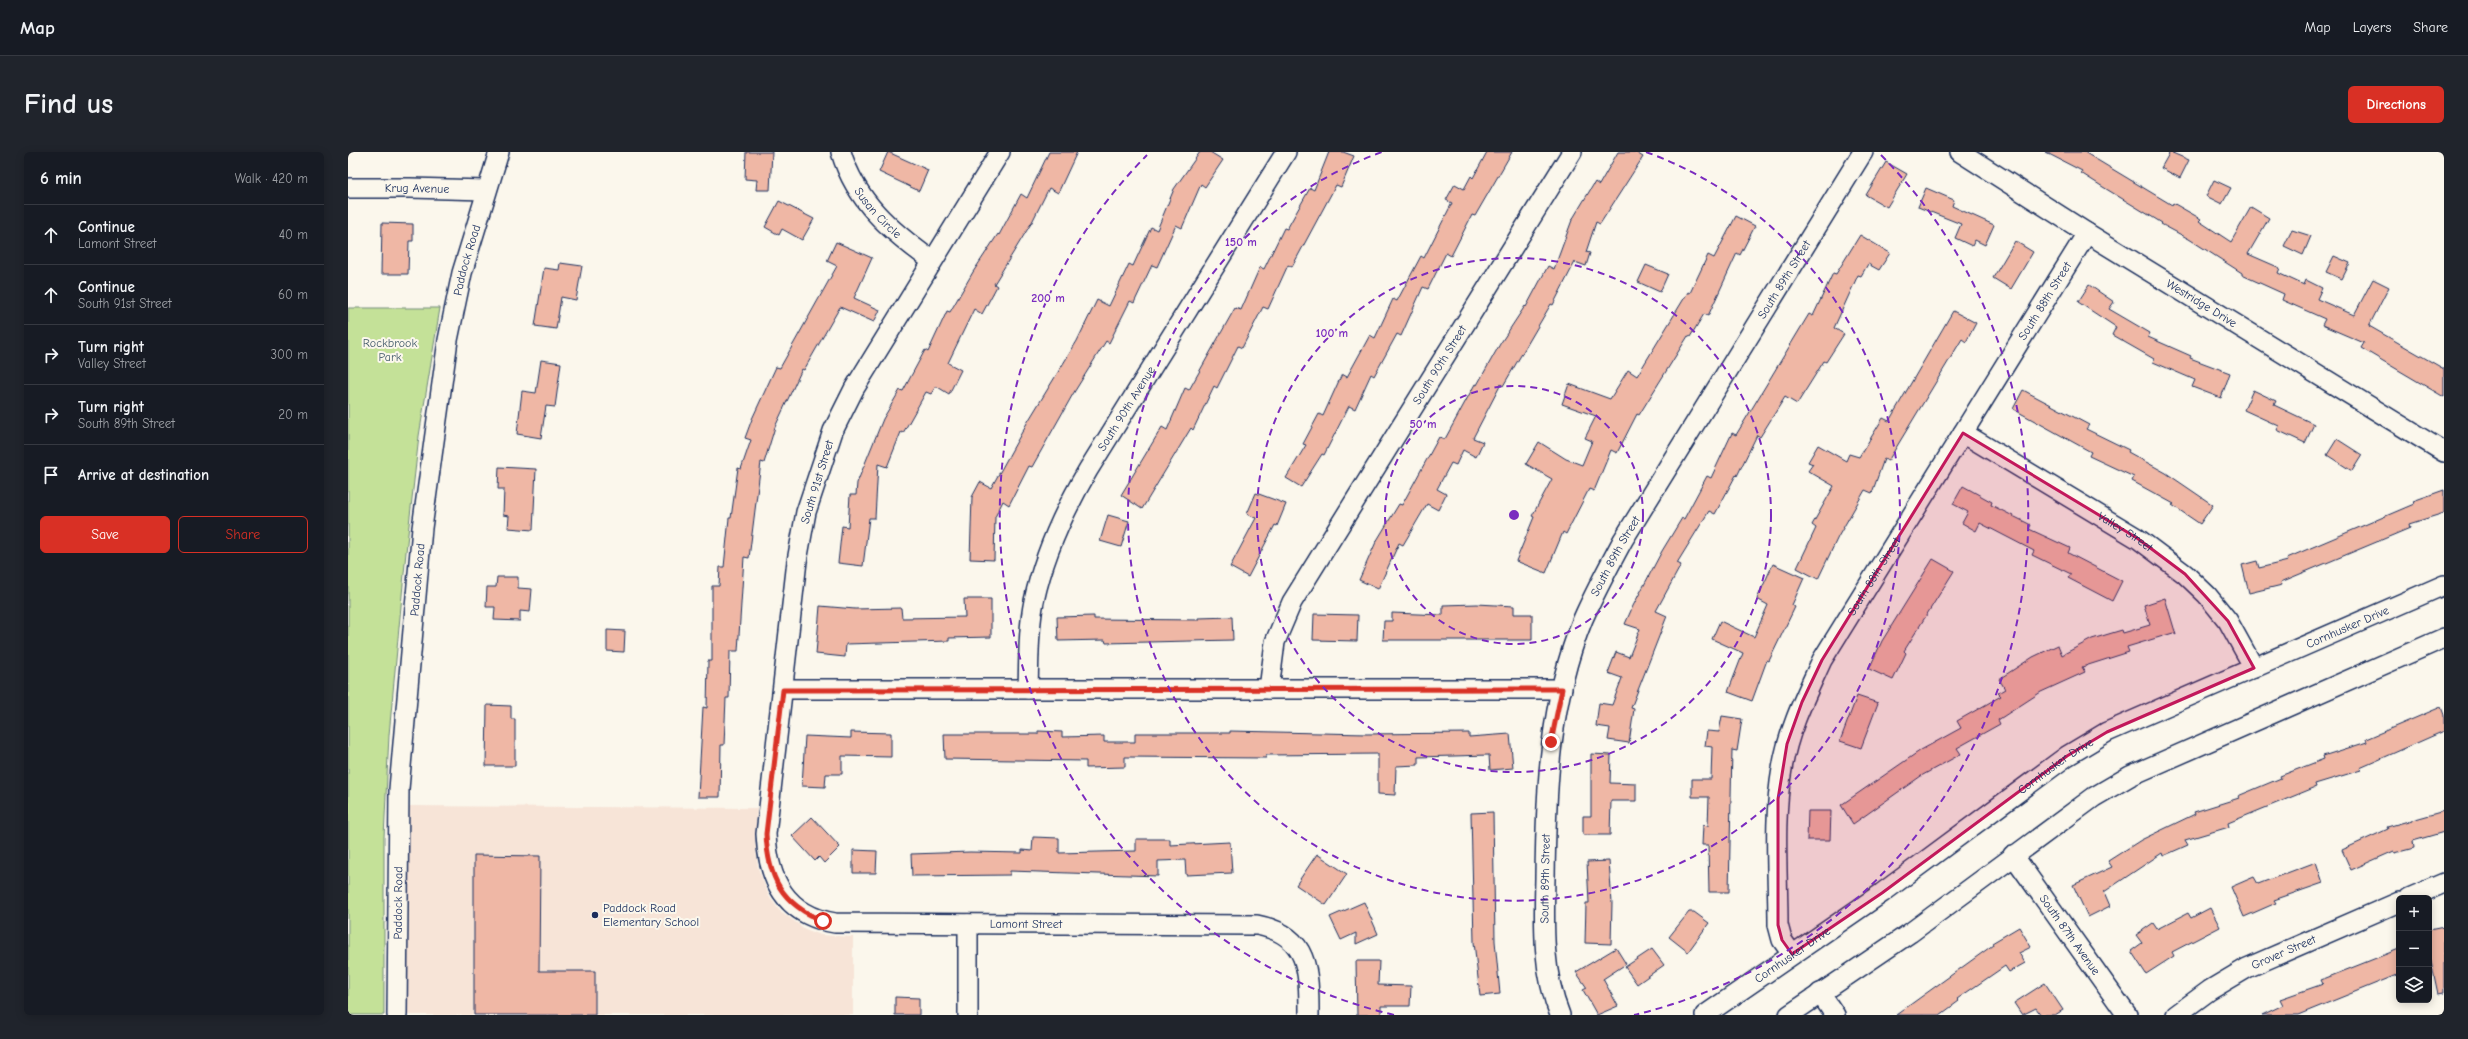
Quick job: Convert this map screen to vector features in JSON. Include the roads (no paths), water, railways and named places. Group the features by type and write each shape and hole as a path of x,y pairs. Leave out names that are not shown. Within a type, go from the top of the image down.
{"street":[{"name":"Paddock Road","path":"396,1015 399,789 422,528 448,340 462,273 486,190 499,152"},
{"name":"Susan Circle","path":"841,152 854,185 863,199 897,236 932,261"},
{"name":"South 91st Street","path":"767,855 766,834 797,562 806,512 833,432 854,389 1000,152"},
{"name":"South 90th Avenue","path":"1028,689 1029,638 1034,602 1044,562 1059,524 1088,470 1286,152"},
{"name":"South 90th Street","path":"1269,690 1275,642 1292,602 1572,152"},
{"name":"South 89th Street","path":"1560,1015 1549,977 1544,929 1546,794 1551,742 1562,689 1583,619 1622,540 1863,152"},
{"name":"Westridge Drive","path":"1960,152 2087,233 2444,452"},
{"name":"Krug Avenue","path":"348,188 486,190"},
{"name":"South 88th Street","path":"1792,954 1782,940 1778,925 1778,799 1787,744 1802,702 1822,660 2087,233"},
{"name":"Valley Street","path":"1963,433 2137,538 2180,570 2207,595 2228,621 2254,668"},
{"name":"Cornhusker Drive","path":"1705,1015 1882,893 2067,756 2107,732 2444,585"},
{"path":"1789,1015 1910,933 2013,855 2094,797 2130,776 2444,638"},
{"path":"783,690 1562,689"},
{"name":"Lamont Street","path":"767,855 777,884 786,897 806,914 823,921 836,923 1256,925 1268,927 1288,938 1299,948 1305,960 1309,981 1309,1015"},
{"name":"South 87th Avenue","path":"2013,855 2127,1015"},
{"path":"2415,895 2444,883"},
{"name":"Grover Street","path":"2176,1015 2210,990 2247,968 2396,903"},
{"path":"968,924 968,1015"},
{"path":"1820,993 1835,1015"}],"place":[{"name":"Paddock Road Elementary School","path":"595,915"}],"park label":[{"name":"Rockbrook Park","path":"390,350"}]}
